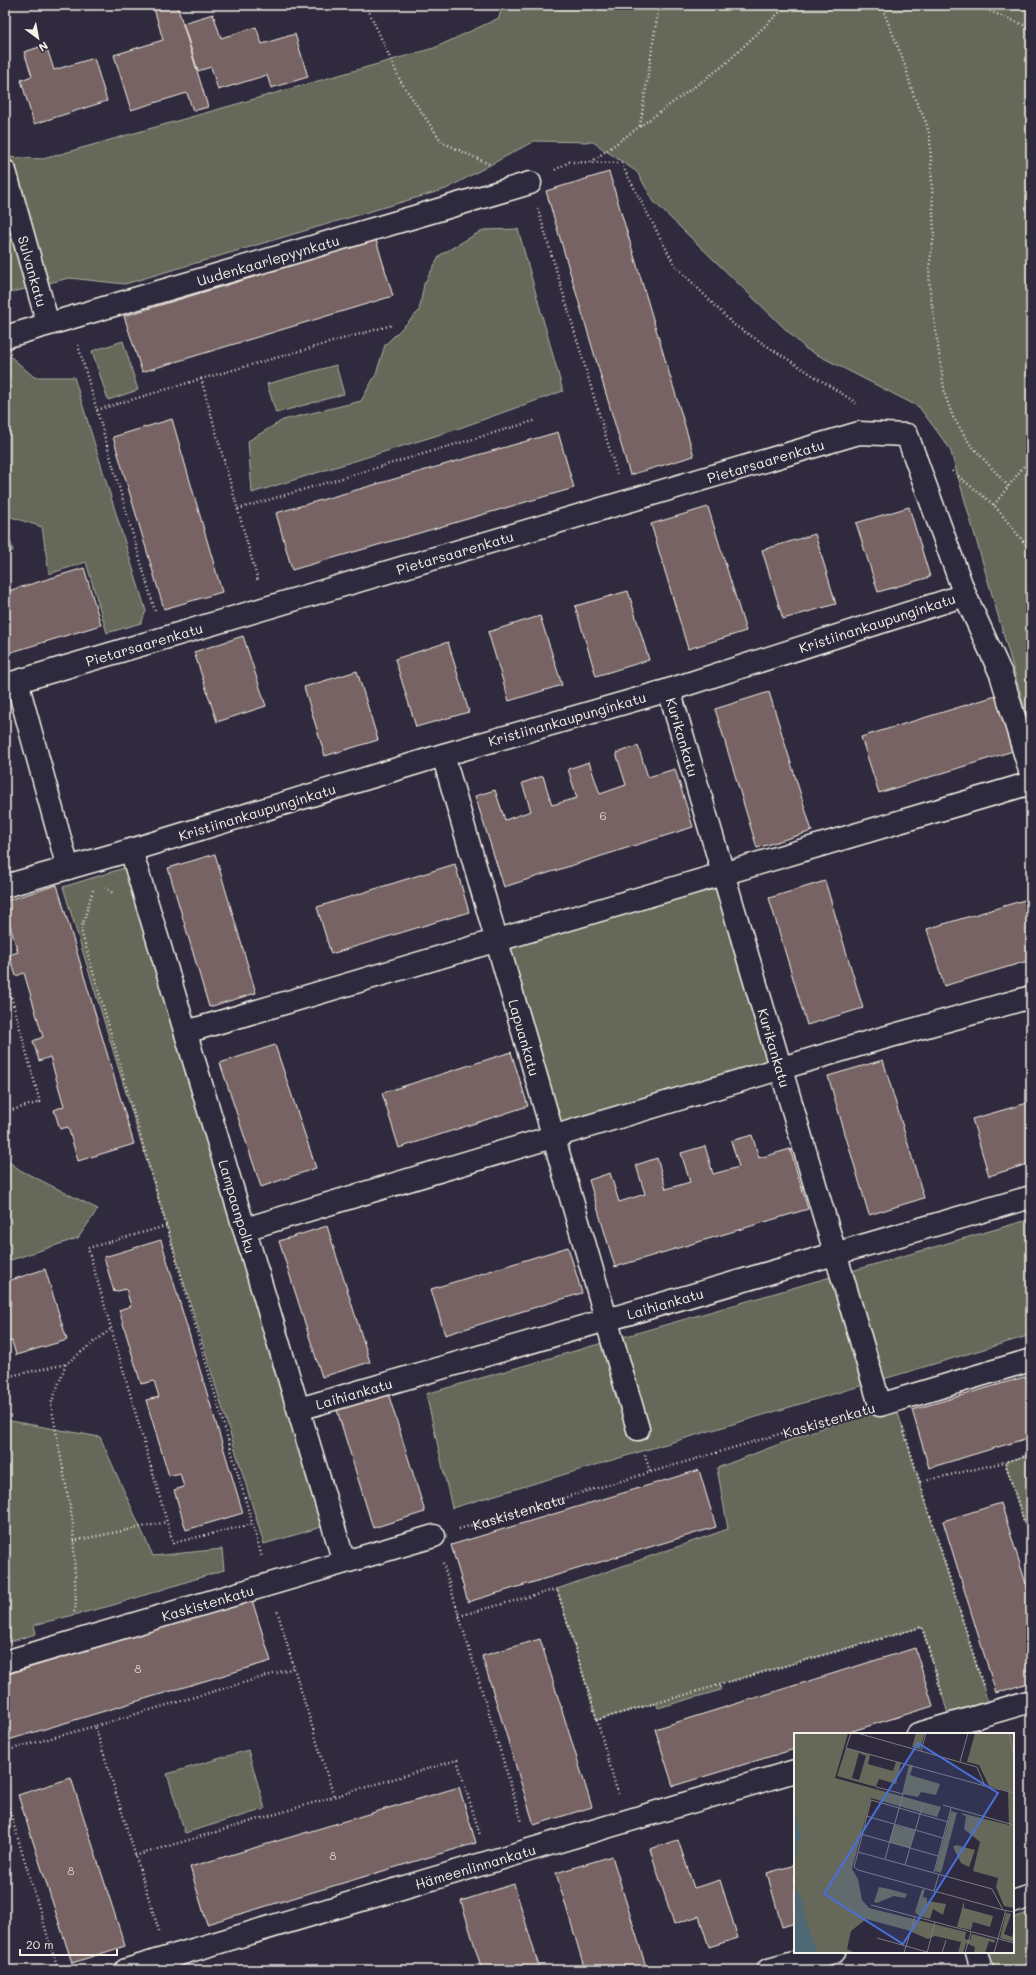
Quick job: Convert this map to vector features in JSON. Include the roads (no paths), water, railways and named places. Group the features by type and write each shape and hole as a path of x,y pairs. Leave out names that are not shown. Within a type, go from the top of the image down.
{"street":[{"name":"Sulvankatu","path":"5,172 48,324"},
{"name":"Uudenkaarlepyynkatu","path":"5,337 530,183"},
{"name":"Pietarsaarenkatu","path":"11,684 859,433 907,435"},
{"name":"Kristiinankaupunginkatu","path":"5,886 131,850 443,755 669,690 965,595 907,435"},
{"path":"965,595 1001,674 1031,774"},
{"path":"11,684 68,868"},
{"name":"Kurikankatu","path":"669,690 835,1253 887,1402"},
{"name":"Lapuankatu","path":"443,755 552,1137 638,1429"},
{"path":"186,1032 1031,783"},
{"name":"Lampaanpolku","path":"131,850 344,1562"},
{"path":"245,1229 780,1069 1031,997"},
{"name":"Laihiankatu","path":"299,1409 1031,1197"},
{"name":"Kaskistenkatu","path":"887,1402 1031,1360"},
{"name":"Kaskistenkatu","path":"5,1662 434,1536"},
{"path":"921,1733 1031,1700"},
{"name":"Hämeenlinnankatu","path":"126,1970 164,1963 488,1862 794,1771"},
{"path":"1014,1902 1031,1896"},
{"path":"768,1970 830,1953"},
{"path":"977,1953 982,1970"}]}
